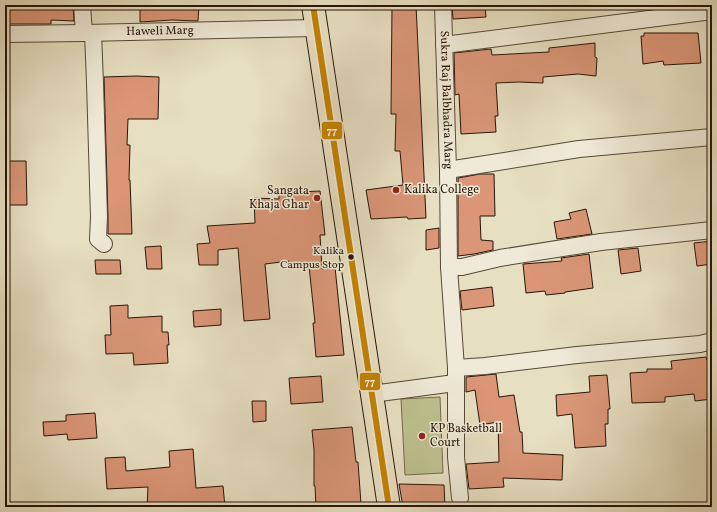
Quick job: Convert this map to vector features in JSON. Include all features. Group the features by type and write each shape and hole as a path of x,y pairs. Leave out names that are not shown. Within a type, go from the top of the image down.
{"main road":[{"path":"313,5 389,507"}],"street":[{"path":"82,5 88,33 99,217 98,239 104,244"},
{"name":"Sukra Raj Balbhadra Marg","path":"443,5 448,170 449,267 455,376 456,458 460,498"},
{"path":"444,45 712,11"},
{"name":"Haweli Marg","path":"5,34 316,28"},
{"path":"448,170 579,149 712,137"},
{"path":"449,267 462,267 500,258 601,242 712,230"},
{"path":"372,394 455,376 485,366 585,354 700,344 712,341"}],"green space":[{"name":"KP Basketball Court","path":"440,397 443,473 405,475 401,399"}],"building":[{"path":"8,5 73,5 74,21 51,20 51,24 7,24"},
{"path":"140,5 199,5 198,21 172,20 140,22"},
{"path":"392,5 416,5 426,218 408,219 407,217 371,219 366,190 403,185 400,151 395,151 396,114 391,114"},
{"path":"452,5 485,5 486,17 453,19"},
{"path":"644,33 698,33 701,63 664,65 663,61 643,64 641,36 644,36"},
{"path":"595,43 595,57 597,58 596,76 578,74 543,77 543,83 496,83 498,116 495,116 496,132 461,134 459,94 455,95 454,53 491,49 492,55 549,52 549,48"},
{"path":"104,77 159,77 158,119 128,119 127,145 130,145 129,180 132,234 108,234"},
{"path":"5,161 26,161 27,205 5,205"},
{"path":"480,174 494,174 495,216 480,216 481,240 493,241 493,250 458,256 458,178"},
{"path":"320,191 325,235 320,235 322,269 335,267 344,355 316,357 313,323 315,323 309,266 290,268 289,261 265,264 270,319 244,321 238,248 218,250 218,265 199,265 197,244 210,243 207,226 255,223 254,198 279,199 279,193"},
{"path":"586,209 592,234 557,239 554,222 571,219 569,213"},
{"path":"439,228 439,248 426,250 426,230"},
{"path":"712,241 712,264 697,266 694,243"},
{"path":"161,246 162,269 147,269 145,247"},
{"path":"638,248 641,271 621,274 618,250"},
{"path":"589,254 593,288 546,295 545,291 526,293 523,264 562,261 561,258"},
{"path":"95,260 120,260 121,274 96,274"},
{"path":"492,287 494,306 462,310 460,291"},
{"path":"128,305 128,318 162,316 162,332 168,332 168,363 134,365 133,353 106,354 105,335 111,335 110,306"},
{"path":"221,309 221,325 194,327 193,311"},
{"path":"706,357 707,360 710,360 712,399 695,401 694,394 665,397 665,402 632,403 630,373 647,372 647,369 672,369 671,361"},
{"path":"496,374 499,397 514,395 520,432 522,432 523,453 563,455 562,480 503,478 504,487 469,489 466,464 499,462 498,422 480,425 475,390 466,392 466,377"},
{"path":"607,375 610,409 608,409 608,424 605,424 606,446 575,448 572,414 557,416 556,395 590,392 589,376"},
{"path":"321,376 323,402 291,404 289,378"},
{"path":"252,401 266,401 266,421 253,422"},
{"path":"95,413 97,438 68,440 67,434 44,436 43,422 66,421 66,415"},
{"path":"352,427 356,462 358,462 361,504 316,507 312,430"},
{"path":"193,449 196,488 223,486 225,507 147,507 148,487 107,489 105,458 125,457 126,471 170,467 169,451"},
{"path":"399,484 444,485 445,507 403,507"}],"transit line":[{"name":"77","path":"313,5 389,507"}],"place":[{"name":"Kalika College","path":"396,190"},
{"name":"Sangata Khaja Ghar","path":"317,198"},
{"name":"Kalika Campus Stop","path":"351,257"},
{"name":"KP Basketball Court","path":"422,436"}]}
